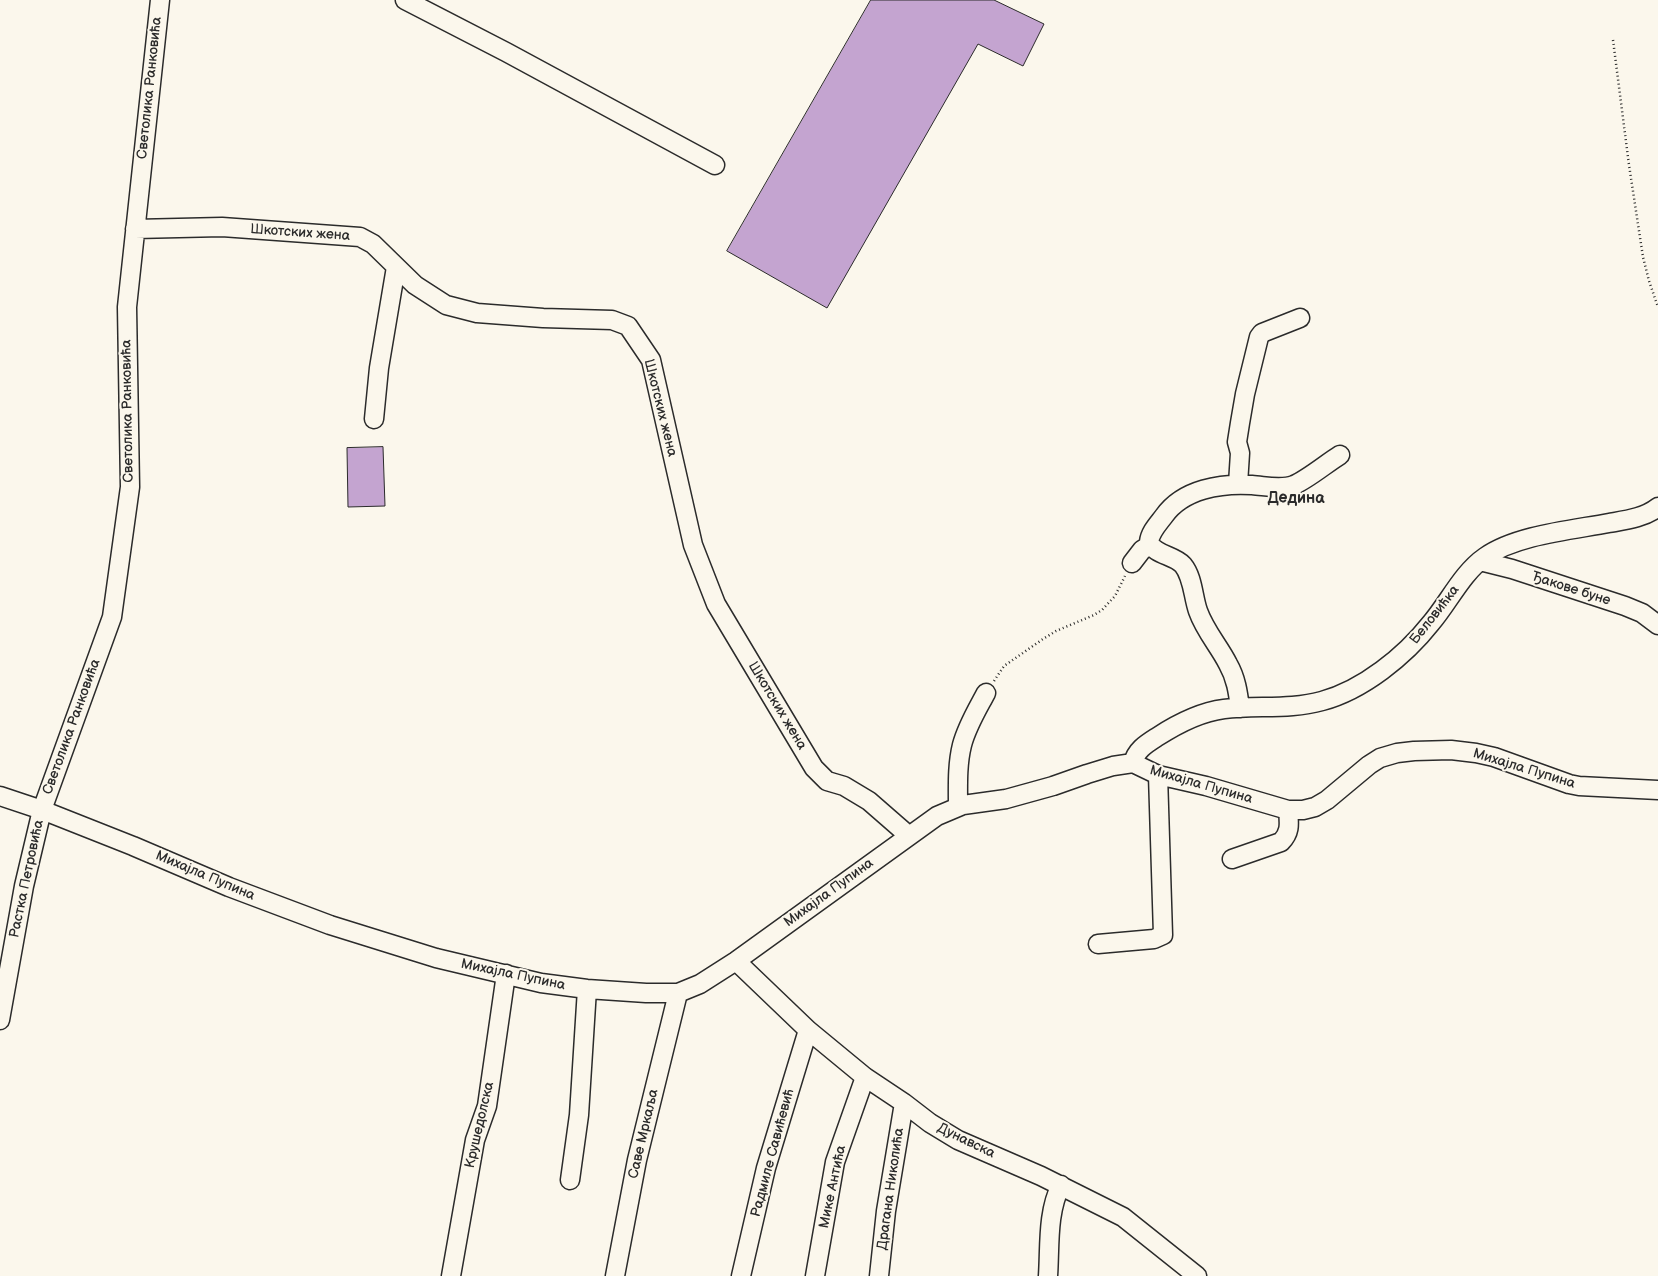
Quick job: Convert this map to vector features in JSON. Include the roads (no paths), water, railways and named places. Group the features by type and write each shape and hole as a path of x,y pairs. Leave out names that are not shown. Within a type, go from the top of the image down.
{"street":[{"name":"Светолика Ранковића","path":"42,810 112,617 130,487 127,307 160,0"},
{"path":"405,0 513,56 715,165"},
{"name":"Шкотских жена","path":"135,229 222,227 360,238 373,244 415,285 446,305 476,313 544,318 612,320 628,326 651,360 693,545 716,604 814,768 827,781 844,786 869,801 908,835"},
{"path":"374,419 379,368 396,267"},
{"path":"1238,484 1240,453 1237,442 1245,394 1259,337 1262,333 1268,330 1300,318"},
{"path":"1240,708 1235,679 1228,664 1203,626 1197,610 1190,580 1184,566 1178,561 1153,549 1150,545 1149,539 1166,512 1181,499 1204,490 1238,484 1268,487 1294,485 1340,454"},
{"name":"Беловићка","path":"1133,763 1136,753 1143,746 1164,732 1193,717 1223,709 1306,705 1342,694 1368,679 1388,666 1408,648 1431,623 1456,588 1480,561 1502,548 1522,540 1629,520 1649,514 1658,507"},
{"path":"1132,563 1142,550 1150,545"},
{"name":"Ђакове буне","path":"1480,561 1512,569 1642,612 1658,625"},
{"path":"958,807 958,769 962,745 972,719 986,693"},
{"name":"Михајла Пупина","path":"0,796 42,810 133,846 229,887 330,925 436,958 541,983 588,990 678,993 700,984 736,961 908,835 937,816 958,807 1006,799 1053,786 1113,766 1133,763 1158,775 1206,786 1288,810 1303,810 1315,807 1327,800 1369,765 1380,758 1414,751 1451,750 1476,753 1494,757 1569,784 1579,786 1658,790"},
{"path":"1098,944 1154,939 1163,935 1158,775"},
{"name":"Растка Петровића","path":"0,1020 24,886 42,810"},
{"path":"1232,859 1281,842 1285,838 1289,828 1288,810"},
{"name":"Дунавска","path":"736,961 808,1030 865,1077 904,1103 930,1123 958,1140 1061,1185 1123,1217 1197,1276"},
{"name":"Крушедолска","path":"451,1276 474,1146 487,1106 506,974"},
{"path":"570,1180 579,1115 588,990"},
{"name":"Саве Мркаља","path":"615,1276 637,1160 678,993"},
{"name":"Радмиле Савићевић","path":"741,1276 766,1168 808,1030"},
{"name":"Мике Антића","path":"815,1276 835,1162 865,1077"},
{"name":"Драгана Николића","path":"879,1276 886,1211 904,1103"},
{"path":"1048,1276 1052,1219 1058,1191 1061,1185"}],"district":[{"name":"Дедина","path":"1296,499"}]}
